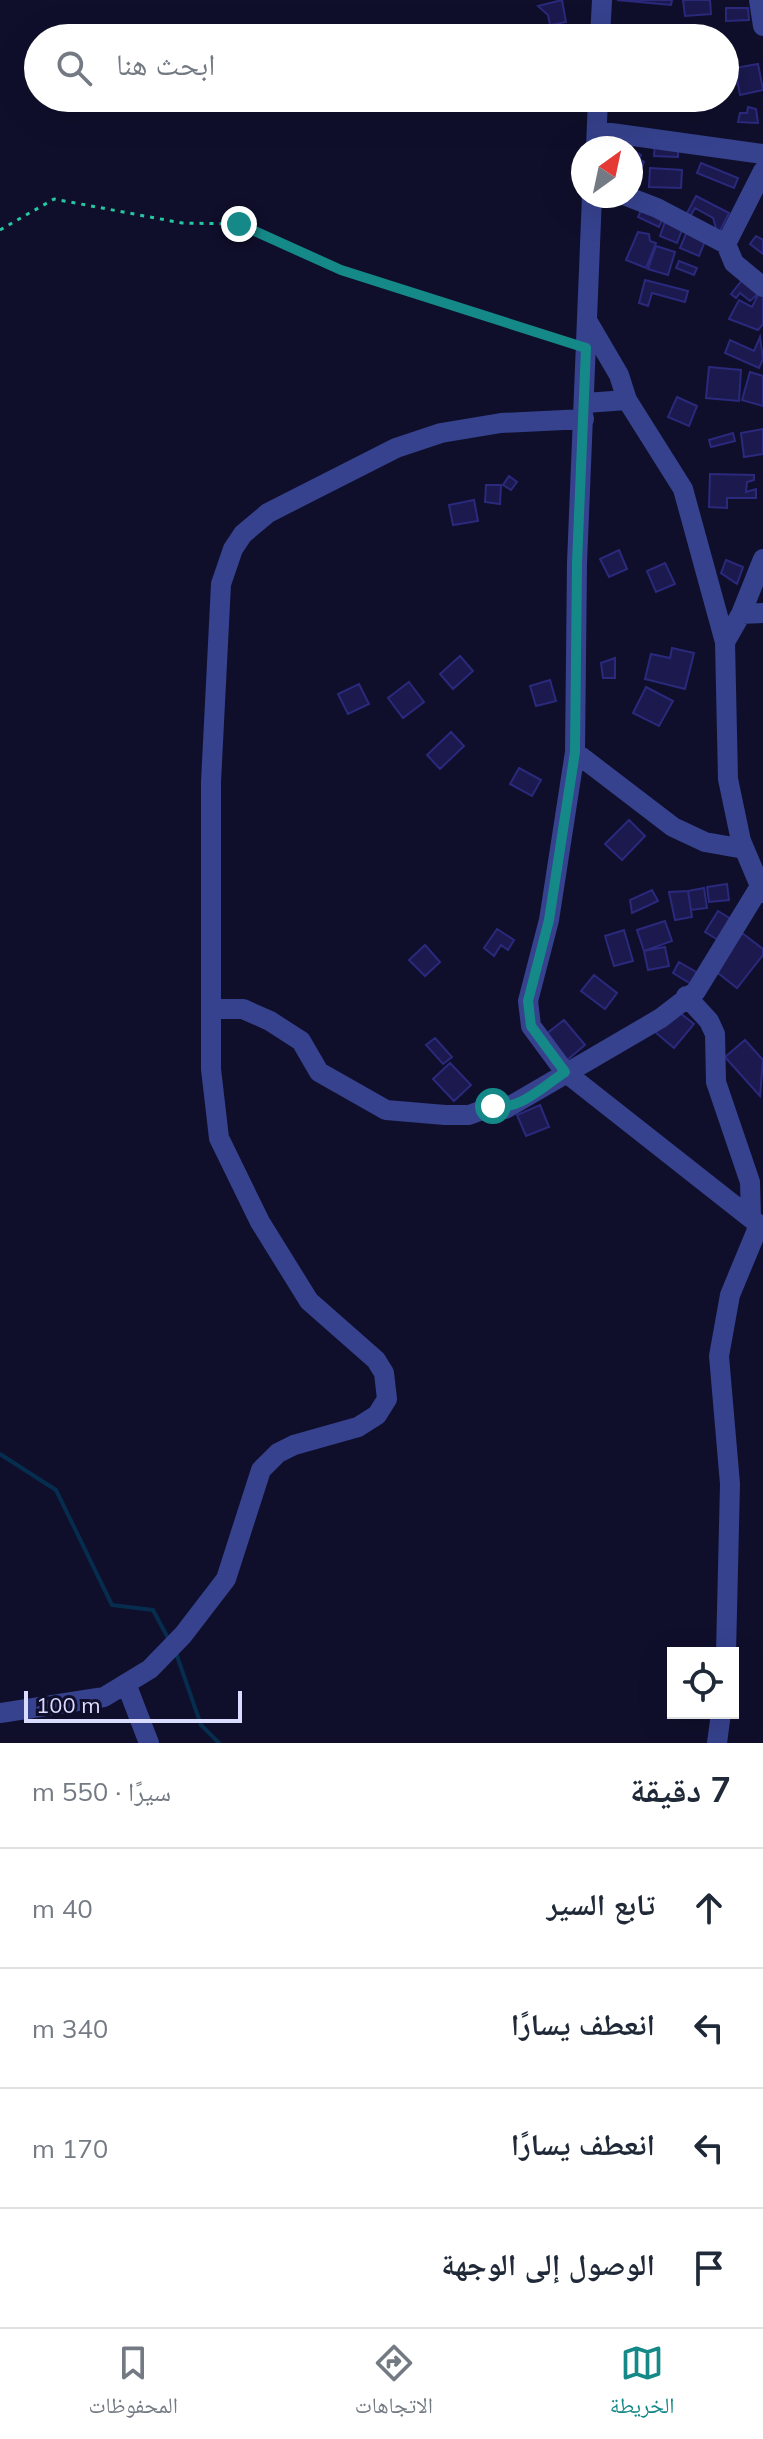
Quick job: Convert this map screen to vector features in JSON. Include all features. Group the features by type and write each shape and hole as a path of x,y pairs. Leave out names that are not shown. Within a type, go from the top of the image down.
{"street":[{"path":"601,24 602,0"},
{"path":"759,0 763,26"},
{"path":"596,136 597,112"},
{"path":"643,144 763,154"},
{"path":"726,244 763,171"},
{"path":"643,203 681,219 726,244 734,263 763,287"},
{"path":"592,208 577,563 575,752 549,920 528,1001 531,1026 565,1072 758,1223"},
{"path":"212,1009 243,1009 270,1021 301,1041 319,1072 386,1110 469,1115 493,1106 505,1109 661,1018 696,991 761,890 744,849 728,779 725,642 683,489 627,400 619,375 588,322"},
{"path":"0,1713 73,1704 104,1697 127,1686 169,1650 226,1579 252,1488 270,1459 294,1445 358,1427 377,1415 387,1399 384,1373 376,1360 309,1301 260,1222 219,1138 212,1100 209,874 217,638 223,571 233,549 243,534 268,513 396,448 441,433 584,411 627,400"},
{"path":"725,642 741,614 763,559"},
{"path":"741,614 763,613"},
{"path":"575,752 673,827 705,842 744,849"},
{"path":"686,996 709,1021 715,1034 716,1082 750,1182 758,1223 730,1295 719,1356 730,1484 726,1647"},
{"path":"127,1686 149,1743"},
{"path":"717,1743 720,1719"}],"path":[{"path":"0,230 54,199 182,223 239,224 341,270 586,348"}],"building":[{"path":"562,0 566,22 550,24 548,15 538,6"},
{"path":"617,0 672,0 671,5"},
{"path":"683,0 710,0 711,14 685,16"},
{"path":"726,8 748,8 749,20 726,21"},
{"path":"758,64 763,90 740,95 739,67"},
{"path":"748,107 756,109 758,123 738,122 740,113 747,113"},
{"path":"655,143 678,145 678,157 654,156"},
{"path":"701,163 738,178 734,188 697,173"},
{"path":"650,168 682,170 681,188 649,187"},
{"path":"696,196 729,213 718,235 713,218 695,208 691,215 686,215"},
{"path":"643,206 665,214 659,227 638,217"},
{"path":"666,219 684,225 677,243 660,236"},
{"path":"688,229 707,236 699,256 680,248"},
{"path":"638,232 649,234 650,241 656,243 646,268 626,260"},
{"path":"756,236 763,240 763,254 750,244"},
{"path":"656,246 675,252 668,275 648,269"},
{"path":"679,261 697,268 694,275 676,268"},
{"path":"743,279 759,293 750,301 740,293 736,298 731,294"},
{"path":"645,280 688,291 685,302 652,293 648,306 639,303"},
{"path":"759,293 763,295 763,324 758,330 729,319 739,300 752,307"},
{"path":"760,337 763,359 759,368 725,353 730,340 754,351"},
{"path":"709,367 741,370 739,401 706,398"},
{"path":"750,372 763,376 763,406 742,400"},
{"path":"677,397 697,406 689,426 668,417"},
{"path":"763,429 763,454 744,457 741,433"},
{"path":"733,433 735,441 711,447 709,440"},
{"path":"710,474 754,475 754,480 747,482 746,492 756,489 756,498 727,498 727,508 709,507"},
{"path":"509,476 517,482 511,490 503,485"},
{"path":"486,485 501,485 500,504 485,502"},
{"path":"474,500 478,521 453,525 449,505"},
{"path":"619,550 627,569 609,577 600,559"},
{"path":"726,560 743,567 737,584 721,573"},
{"path":"665,563 675,584 656,592 647,571"},
{"path":"672,648 694,653 685,689 645,679 651,654 670,658"},
{"path":"460,656 473,671 453,689 440,674"},
{"path":"615,658 615,678 603,678 601,663"},
{"path":"550,680 556,701 536,706 530,686"},
{"path":"409,682 424,702 403,718 388,698"},
{"path":"359,684 369,704 348,714 338,694"},
{"path":"646,687 673,701 659,726 633,713"},
{"path":"451,732 464,746 440,769 427,755"},
{"path":"519,768 541,780 532,796 510,784"},
{"path":"629,820 645,836 622,860 605,844"},
{"path":"727,884 729,900 709,902 707,887"},
{"path":"704,888 707,908 691,910 688,891"},
{"path":"652,890 658,901 632,913 630,900"},
{"path":"688,891 692,917 675,920 669,892"},
{"path":"718,911 731,919 718,940 705,932"},
{"path":"665,921 672,941 644,951 637,930"},
{"path":"497,929 514,940 508,950 501,945 494,956 484,948"},
{"path":"624,930 633,961 614,966 605,936"},
{"path":"742,933 763,949 763,955 737,988 713,969"},
{"path":"425,945 440,962 425,976 409,960"},
{"path":"665,947 669,966 648,970 644,951"},
{"path":"679,962 698,973 691,984 673,973"},
{"path":"594,975 617,993 605,1009 581,991"},
{"path":"675,1009 694,1024 674,1048 655,1032"},
{"path":"564,1020 585,1045 566,1061 545,1035"},
{"path":"435,1038 452,1057 443,1064 426,1045"},
{"path":"745,1040 763,1060 760,1096 725,1057"},
{"path":"450,1063 471,1085 454,1101 433,1079"},
{"path":"540,1105 549,1127 526,1136 517,1115"}],"waterway":[{"path":"0,1454 56,1490 112,1605 153,1610 168,1638"},
{"path":"176,1653 201,1725 219,1743"}],"route":[{"path":"239,224 341,270 586,348 577,563 575,752 570,801 549,920 527,1015 539,1039 565,1072 516,1104 505,1109 493,1106"}]}
